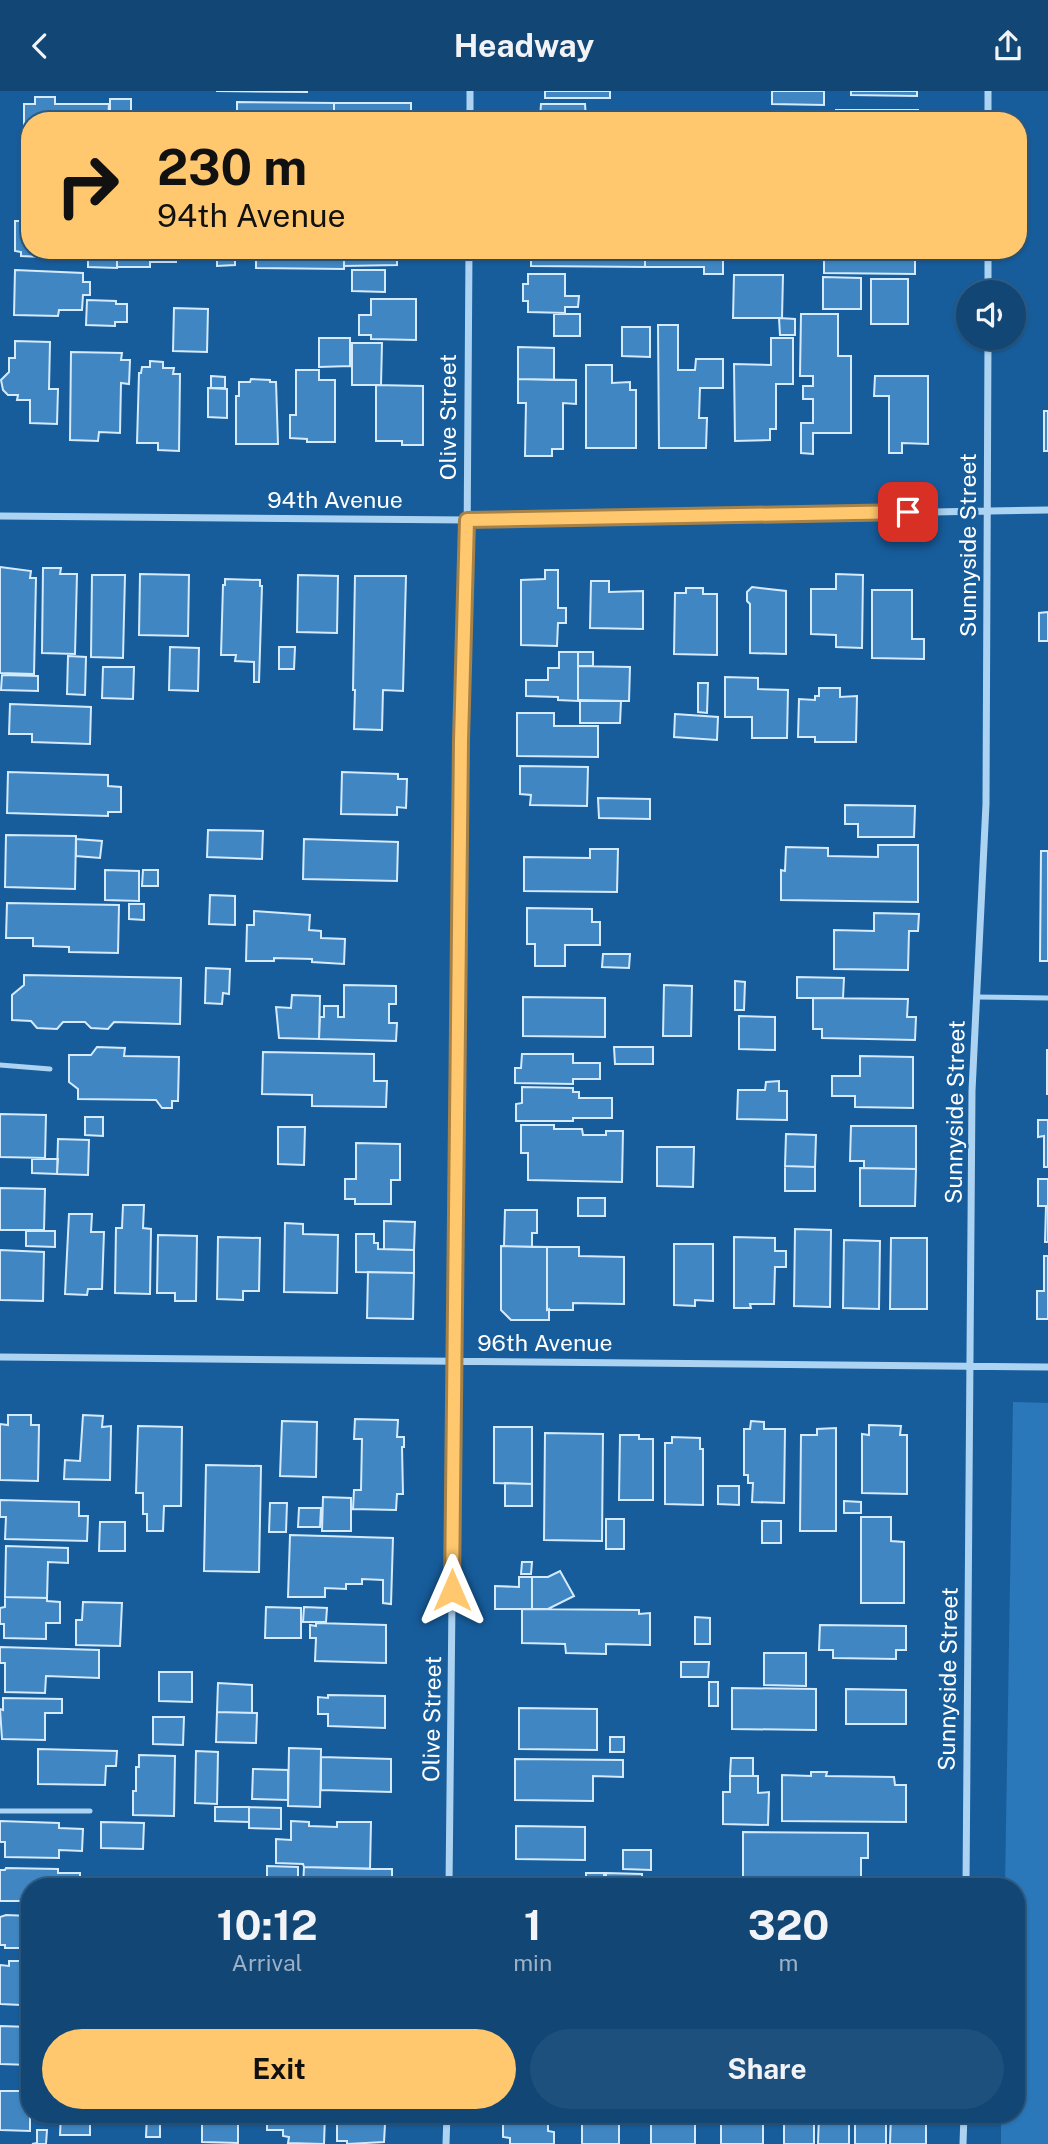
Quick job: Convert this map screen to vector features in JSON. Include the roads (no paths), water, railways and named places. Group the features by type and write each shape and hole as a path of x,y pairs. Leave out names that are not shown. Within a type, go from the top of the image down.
{"street":[{"path":"470,91 470,112"},
{"path":"988,91 988,112"},
{"name":"Olive Street","path":"449,1878 469,259"},
{"path":"988,259 988,280"},
{"name":"Sunnyside Street","path":"966,1878 972,1091 986,804 988,350"},
{"name":"94th Avenue","path":"0,516 467,520 1048,510"},
{"name":"96th Avenue","path":"0,1357 1048,1367"},
{"path":"446,2144 447,2123"},
{"path":"964,2123 964,2144"}],"lane":[{"path":"977,997 1048,998"},
{"path":"0,1065 50,1069"},
{"path":"0,1811 90,1811"}]}
